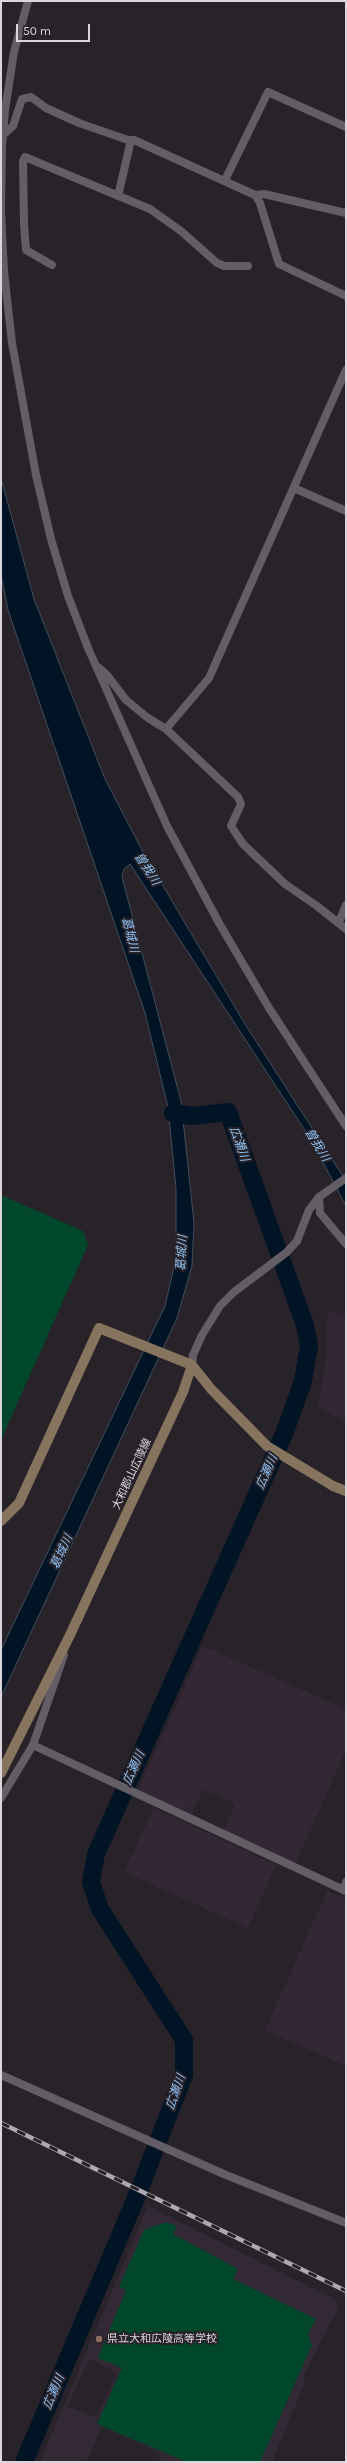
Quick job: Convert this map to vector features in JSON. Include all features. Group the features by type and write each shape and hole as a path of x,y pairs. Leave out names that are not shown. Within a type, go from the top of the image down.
{"main road":[{"path":"1,1521 18,1503 99,1328 180,1361 192,1364 211,1389 267,1446 289,1460 346,1491"},
{"name":"大和郡山広陵線","path":"1,1773 70,1636 183,1392 192,1364"}],"street":[{"path":"28,1 14,52 3,134 1,210 4,272 12,343 36,475 68,596 129,744 167,826 211,909 269,1008 346,1126"},
{"path":"225,180 268,92 346,127"},
{"path":"3,134 13,126 22,99 31,97 46,108 78,123 131,140 225,180 255,195 260,203 279,264 346,296"},
{"path":"118,196 131,140"},
{"path":"52,265 26,250 23,161 25,157 150,209 165,219 217,263 224,266 248,266"},
{"path":"255,195 264,194 346,213"},
{"path":"166,729 209,678 346,370"},
{"path":"294,488 346,511"},
{"path":"97,666 107,675 126,700 148,718 166,729 238,798 241,804 231,826 244,844 285,884 339,922 346,929"},
{"path":"339,922 346,904"},
{"path":"192,1364 193,1355 202,1335 220,1306 234,1292 270,1267 287,1252 297,1241 309,1210 319,1197 346,1178"},
{"path":"319,1197 320,1213 346,1244"},
{"path":"1,1798 33,1745 70,1636"},
{"path":"33,1745 345,1888"},
{"path":"1,2075 168,2149 346,2223"}],"shaded area":[{"path":"332,1311 346,1317 346,1421 318,1408 326,1357 327,1315"},
{"path":"203,1646 346,1709 346,1750 296,1863 224,1831 235,1804 204,1789 191,1816 138,1790"},
{"path":"154,1808 276,1865 248,1928 124,1872"},
{"path":"327,1891 346,1899 346,2066 265,2030"},
{"name":"県立大和広陵高等学校","path":"148,2206 335,2299 338,2308 304,2375 305,2382 272,2462 260,2462 312,2345 307,2334 316,2319 233,2279 238,2269 173,2234 177,2227 119,2287 127,2290 98,2358 122,2368 97,2424 187,2462 158,2462 161,2453 102,2427 86,2462 40,2462","holes":["89,2359 117,2372 96,2418 68,2406"]}],"green space":[{"path":"1,1195 83,1231 88,1245 1,1440"},
{"path":"166,2222 177,2226 173,2234 238,2269 233,2279 316,2319 308,2334 312,2345 260,2462 187,2462 97,2424 122,2368 98,2358 126,2290 119,2287 144,2230"}],"water":[{"path":"1,478 34,599 105,779 144,854 245,1024 346,1181 346,1206 310,1138 130,864 124,869 122,877 181,1101 194,1223 192,1266 177,1318 1,1697 1,1650 165,1306 176,1258 176,1188 168,1107 145,1013 8,610 1,574"}],"waterway":[{"name":"広瀬川","path":"24,2462 136,2198 184,2075 184,2040 100,1909 91,1882 96,1854 284,1434 303,1381 309,1346 305,1325 228,1112 192,1116 173,1113"}],"railway":[{"path":"1,2123 346,2291"}],"place":[{"name":"県立大和広陵高等学校","path":"99,2339"}],"water label":[{"name":"曽我川","path":"147,869"},
{"name":"葛城川","path":"130,935"},
{"name":"曽我川","path":"317,1145"},
{"name":"葛城川","path":"182,1253"},
{"name":"葛城川","path":"62,1552"}]}
